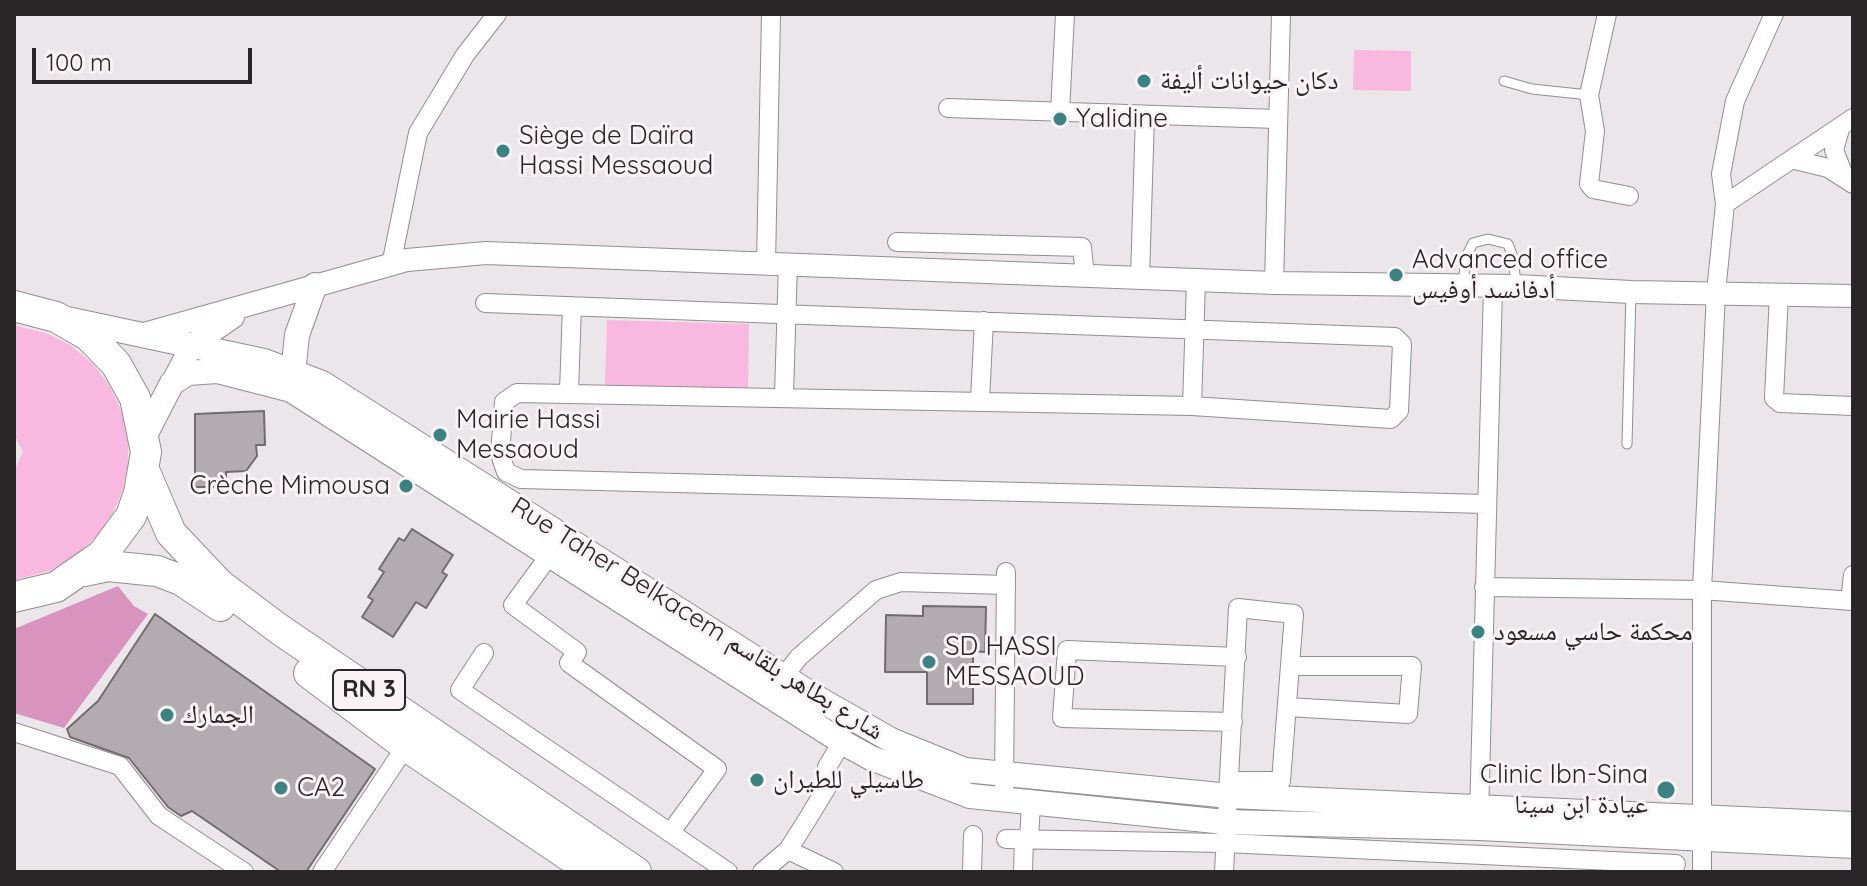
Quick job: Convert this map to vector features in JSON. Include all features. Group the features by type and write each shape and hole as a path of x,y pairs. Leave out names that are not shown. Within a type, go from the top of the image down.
{"highway":[{"path":"18,304 56,317 89,336 116,364 135,398 145,435 144,470 139,493 118,537 84,571 56,587 18,599"},
{"name":"RN 3","path":"144,470 171,533 219,584 279,629 636,872"},
{"name":"RN 3","path":"84,571 133,566 181,580 406,746 593,872"}],"main road":[{"path":"292,380 301,318 315,285"},
{"name":"Rue Taher Belkacem شارع بطاهر بلقاسم","path":"56,317 192,345 292,380 549,556 777,687 891,740 965,770 1005,776 1230,789 1479,818 1702,828 1853,824"},
{"name":"Rue Taher Belkacem شارع بطاهر بلقاسم","path":"172,383 188,373 207,370 322,383 448,462 777,687 842,742 934,784 970,796 1225,832 1479,818"},
{"path":"145,435 172,383"},
{"name":"Rue Taher Belkacem شارع بطاهر بلقاسم","path":"1702,828 1853,846"}],"street":[{"path":"391,265 418,133 465,55 497,14"},
{"path":"771,14 777,263 785,313 784,395"},
{"path":"1060,112 1065,14"},
{"path":"1274,283 1281,14"},
{"path":"1607,14 1589,95 1595,131 1589,184 1593,189 1629,196"},
{"path":"1702,872 1702,590 1716,292 1725,204 1721,174 1735,101 1770,16"},
{"path":"948,108 1277,119"},
{"path":"1140,278 1145,115"},
{"path":"1725,204 1846,124"},
{"path":"1846,124 1834,150 1849,181"},
{"path":"1795,160 1828,168 1849,181"},
{"path":"897,242 1082,247 1085,277"},
{"path":"959,244 961,272"},
{"path":"144,334 391,265 426,257 486,253 1196,281 1853,296"},
{"path":"1192,406 1192,329 1196,281"},
{"path":"1479,818 1493,287"},
{"path":"1779,294 1774,398 1780,403 1853,406"},
{"path":"172,383 192,345 211,329 262,301"},
{"path":"485,303 1395,337 1402,344 1399,411 1391,419 1192,406 980,400 916,403 784,395 517,393 504,402 500,454 506,472 521,479 1486,504"},
{"path":"569,392 572,306"},
{"path":"980,400 984,321"},
{"path":"549,556 513,605 577,652 569,663 717,769 670,833"},
{"path":"1484,587 1702,590 1851,601 1853,575"},
{"path":"777,687 799,657 876,590 901,582 1006,579 1003,801"},
{"path":"1224,872 1238,608 1294,614 1281,781 1230,789"},
{"path":"1233,722 1062,718 1067,650 1237,657"},
{"path":"484,653 460,690 728,872"},
{"path":"1287,707 1408,714 1412,666 1290,666"},
{"path":"14,732 120,766 159,816 244,872"},
{"path":"762,872 788,850 827,787 827,767 842,742"},
{"path":"322,872 406,746"},
{"path":"1023,872 1020,839 1031,804"},
{"path":"1020,839 1225,832 1539,864 1676,864"},
{"path":"972,872 973,835"},
{"path":"788,850 834,872"}],"lane":[{"path":"1504,81 1532,89 1589,95"},
{"path":"1463,287 1466,257 1473,243 1488,239 1508,244 1513,257 1516,286"},
{"path":"1627,444 1631,292"}],"shaded area":[{"path":"1354,50 1411,51 1411,91 1353,90"},
{"path":"607,320 749,324 748,390 605,386"},
{"path":"14,325 46,333 70,345 92,363 109,385 121,410 128,437 128,464 122,492 111,517 94,539 73,557 49,571 14,580 14,472 23,452 14,435"},
{"path":"118,586 134,606 148,614 64,728 14,713 14,629"}],"building":[{"path":"264,411 265,445 256,445 257,456 246,471 226,472 226,487 195,487 195,414"},
{"path":"412,529 453,555 442,572 447,575 426,608 416,602 393,637 362,617 373,600 368,597 384,572 379,569 399,538 404,541"},
{"name":"SD HASSI MESSAOUD","path":"923,606 986,607 985,652 973,651 973,704 927,704 927,672 885,672 886,615 923,616"},
{"path":"155,614 375,769 306,872 281,872 192,811 181,816 168,807 129,758 70,737 67,729 98,701"}],"place":[{"name":"دكان حيوانات أليفة","path":"1144,81"},
{"name":"Yalidine","path":"1060,119"},
{"name":"Siège de Daïra Hassi Messaoud","path":"503,151"},
{"name":"Advanced office أدفانسد أوفيس","path":"1396,275"},
{"name":"Mairie Hassi Messaoud","path":"440,435"},
{"name":"Crèche Mimousa","path":"406,486"},
{"name":"محكمة حاسي مسعود","path":"1478,632"},
{"name":"SD HASSI MESSAOUD","path":"929,662"},
{"name":"الجمارك","path":"167,715"},
{"name":"طاسيلي للطيران","path":"757,780"},
{"name":"CA2","path":"281,788"},
{"name":"Clinic Ibn-Sina عيادة ابن سينا","path":"1666,790"}]}
